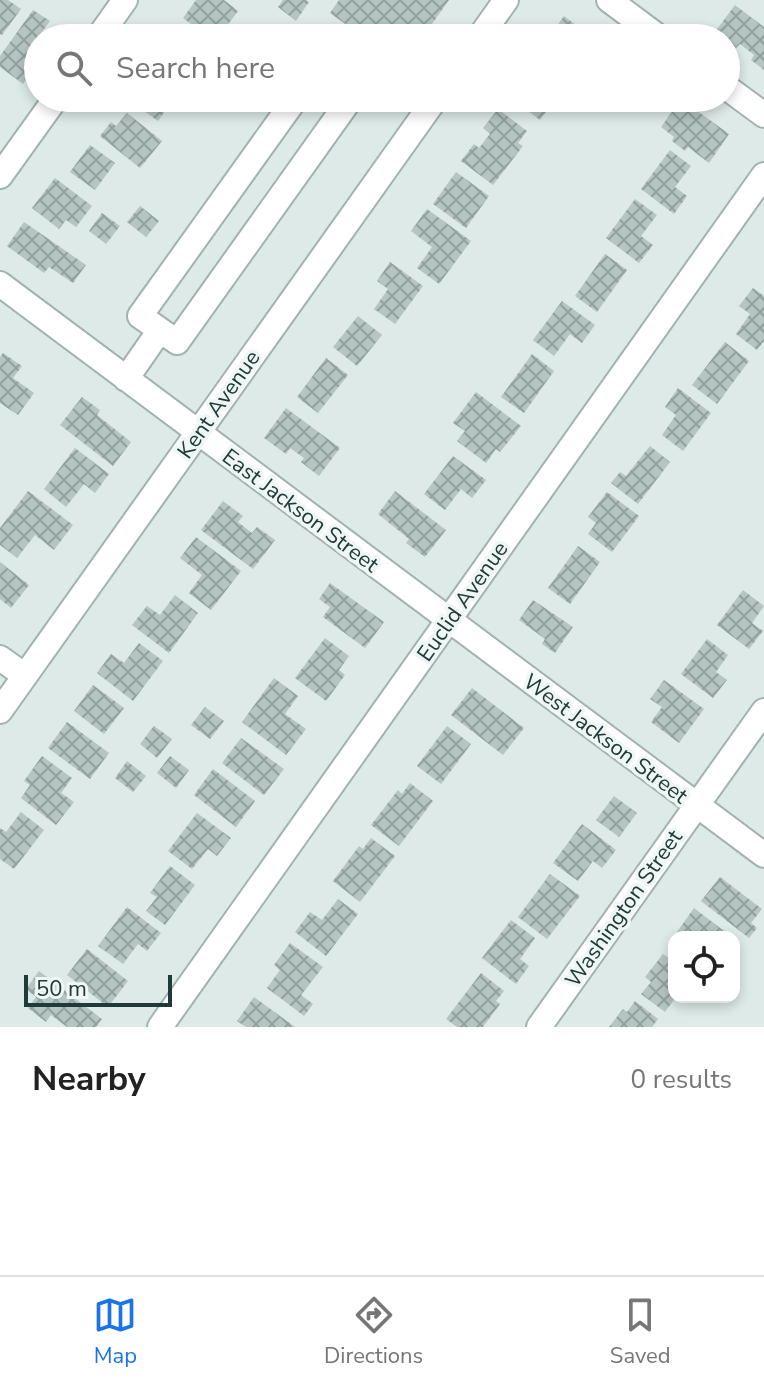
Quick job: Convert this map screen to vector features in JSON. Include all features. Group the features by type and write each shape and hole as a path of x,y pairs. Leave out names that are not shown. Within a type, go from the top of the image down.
{"street":[{"path":"489,24 506,0"},
{"path":"609,0 641,24"},
{"path":"106,24 119,2"},
{"path":"740,97 764,115"},
{"path":"0,176 46,112"},
{"path":"286,112 140,316 177,342 341,112"},
{"name":"Kent Avenue","path":"0,711 422,112"},
{"name":"Euclid Avenue","path":"160,1027 764,175"},
{"name":"East Jackson Street","path":"0,284 448,621"},
{"path":"126,379 160,330"},
{"name":"West Jackson Street","path":"448,621 764,855"},
{"path":"0,658 25,676"},
{"name":"Washington Street","path":"539,1027 764,711"}],"building":[{"path":"0,0 8,0 21,9 2,35 0,34"},
{"path":"196,0 224,0 238,11 228,24 191,24 183,18"},
{"path":"283,0 309,2 296,21 278,7"},
{"path":"339,0 449,0 432,24 345,24 330,13"},
{"path":"735,5 764,27 764,70 751,60 754,55 740,44 740,24 721,24"},
{"path":"33,10 50,21 48,24 24,24 23,84 0,67 0,56"},
{"path":"564,16 575,24 558,24"},
{"path":"145,112 164,112 158,121"},
{"path":"496,112 502,112 527,131 518,143 523,146 493,185 461,161 474,144 479,148 490,134 483,128"},
{"path":"530,112 546,112 540,120"},
{"path":"672,112 699,112 729,134 709,163 688,147 685,151 661,127"},
{"path":"127,113 162,141 140,168 100,136 111,122 116,126"},
{"path":"90,145 115,163 95,190 70,172"},
{"path":"670,150 691,166 675,187 687,196 674,214 641,189"},
{"path":"456,172 489,196 466,228 433,204"},
{"path":"55,178 92,206 76,227 66,220 59,229 32,208"},
{"path":"635,199 657,215 641,236 653,245 639,263 606,238"},
{"path":"140,206 159,221 146,237 127,222"},
{"path":"427,209 471,241 439,284 417,268 432,247 411,231"},
{"path":"102,213 120,226 106,244 89,231"},
{"path":"24,222 86,265 73,283 49,267 44,273 7,246"},
{"path":"605,254 627,270 597,312 575,296"},
{"path":"390,262 423,286 395,324 374,309 388,289 377,281"},
{"path":"753,288 764,296 764,341 757,350 736,334 750,314 739,306"},
{"path":"562,301 595,325 582,343 570,334 554,356 533,340"},
{"path":"358,316 382,335 357,366 333,347"},
{"path":"725,342 749,361 717,404 692,385"},
{"path":"3,353 22,366 13,378 34,393 18,415 0,403 0,357"},
{"path":"532,354 554,371 524,413 501,397"},
{"path":"326,358 348,375 318,413 297,397"},
{"path":"678,388 711,413 683,451 662,435 676,415 665,407"},
{"path":"476,392 521,426 500,452 496,449 486,463 457,441 465,431 453,423"},
{"path":"82,397 100,410 97,415 131,442 113,466 60,425"},
{"path":"286,408 340,448 319,476 301,462 304,458 290,448 286,454 264,438"},
{"path":"650,446 670,462 638,504 611,483 620,472 626,476"},
{"path":"75,448 109,474 95,493 84,484 66,507 44,489"},
{"path":"453,456 486,480 472,498 461,489 445,510 424,494"},
{"path":"28,491 73,525 54,550 35,535 17,558 0,545 0,528"},
{"path":"395,491 446,530 425,557 406,543 409,539 378,514"},
{"path":"607,492 639,516 612,552 588,534 596,523 588,517"},
{"path":"223,501 243,516 238,522 252,533 257,527 275,540 253,569 201,530"},
{"path":"196,537 241,571 211,610 189,593 202,575 180,558"},
{"path":"578,546 600,562 570,604 548,588"},
{"path":"0,562 29,585 11,608 0,599"},
{"path":"330,583 384,622 365,648 323,617 330,607 319,599"},
{"path":"743,590 764,606 752,623 763,631 749,649 717,625"},
{"path":"175,595 198,613 169,653 132,625 147,606 160,615"},
{"path":"533,600 573,627 555,653 542,644 545,639 519,620"},
{"path":"325,638 349,656 339,670 345,675 326,701 295,678"},
{"path":"707,639 728,655 716,672 727,680 713,698 681,674"},
{"path":"139,643 163,661 133,701 97,673 111,654 124,663"},
{"path":"274,678 298,696 285,714 306,729 286,755 242,722"},
{"path":"664,680 704,709 679,743 651,722 662,707 650,699"},
{"path":"93,685 124,708 104,734 74,711"},
{"path":"472,688 524,728 503,755 451,715"},
{"path":"205,707 224,721 210,739 191,725"},
{"path":"67,722 109,753 90,779 48,748"},
{"path":"154,726 172,739 157,758 140,744"},
{"path":"447,726 471,744 441,784 417,766"},
{"path":"241,738 284,769 264,795 222,763"},
{"path":"42,756 72,778 61,793 74,802 56,825 21,798 30,785 24,781"},
{"path":"170,756 189,770 176,788 157,773"},
{"path":"127,761 146,776 133,792 115,778"},
{"path":"213,769 255,801 236,827 194,795"},
{"path":"410,783 433,801 399,846 371,825 398,790 402,794"},
{"path":"614,796 637,813 619,837 596,820"},
{"path":"21,812 44,830 14,869 0,859 0,828 6,832"},
{"path":"197,813 231,838 217,856 208,849 192,869 168,851"},
{"path":"582,824 616,850 602,868 593,861 578,881 553,863"},
{"path":"371,838 395,856 360,902 333,881 359,846 363,849"},
{"path":"170,866 195,885 165,925 146,911 157,897 150,893"},
{"path":"550,874 580,896 547,939 518,917"},
{"path":"720,877 762,909 751,923 757,928 749,938 701,901"},
{"path":"338,899 358,914 326,956 295,932 310,912 322,920"},
{"path":"127,907 161,933 147,951 138,944 123,964 98,946"},
{"path":"694,908 724,931 678,931"},
{"path":"511,920 535,938 520,959 529,966 516,984 482,958"},
{"path":"290,943 323,967 301,995 313,1004 304,1016 267,988 280,970 274,965"},
{"path":"87,949 128,981 108,1007 67,975"},
{"path":"663,954 668,958 668,1003 672,1003 665,1012 641,994 651,982 645,977"},
{"path":"39,971 102,1019 96,1027 67,1027 51,1015 46,1022 28,1008 36,997 26,989"},
{"path":"481,973 504,991 496,1001 500,1004 483,1027 457,1027 446,1019"},
{"path":"254,997 295,1027 246,1027 237,1021"},
{"path":"635,1001 658,1019 652,1027 609,1027 623,1009 627,1012"}]}
